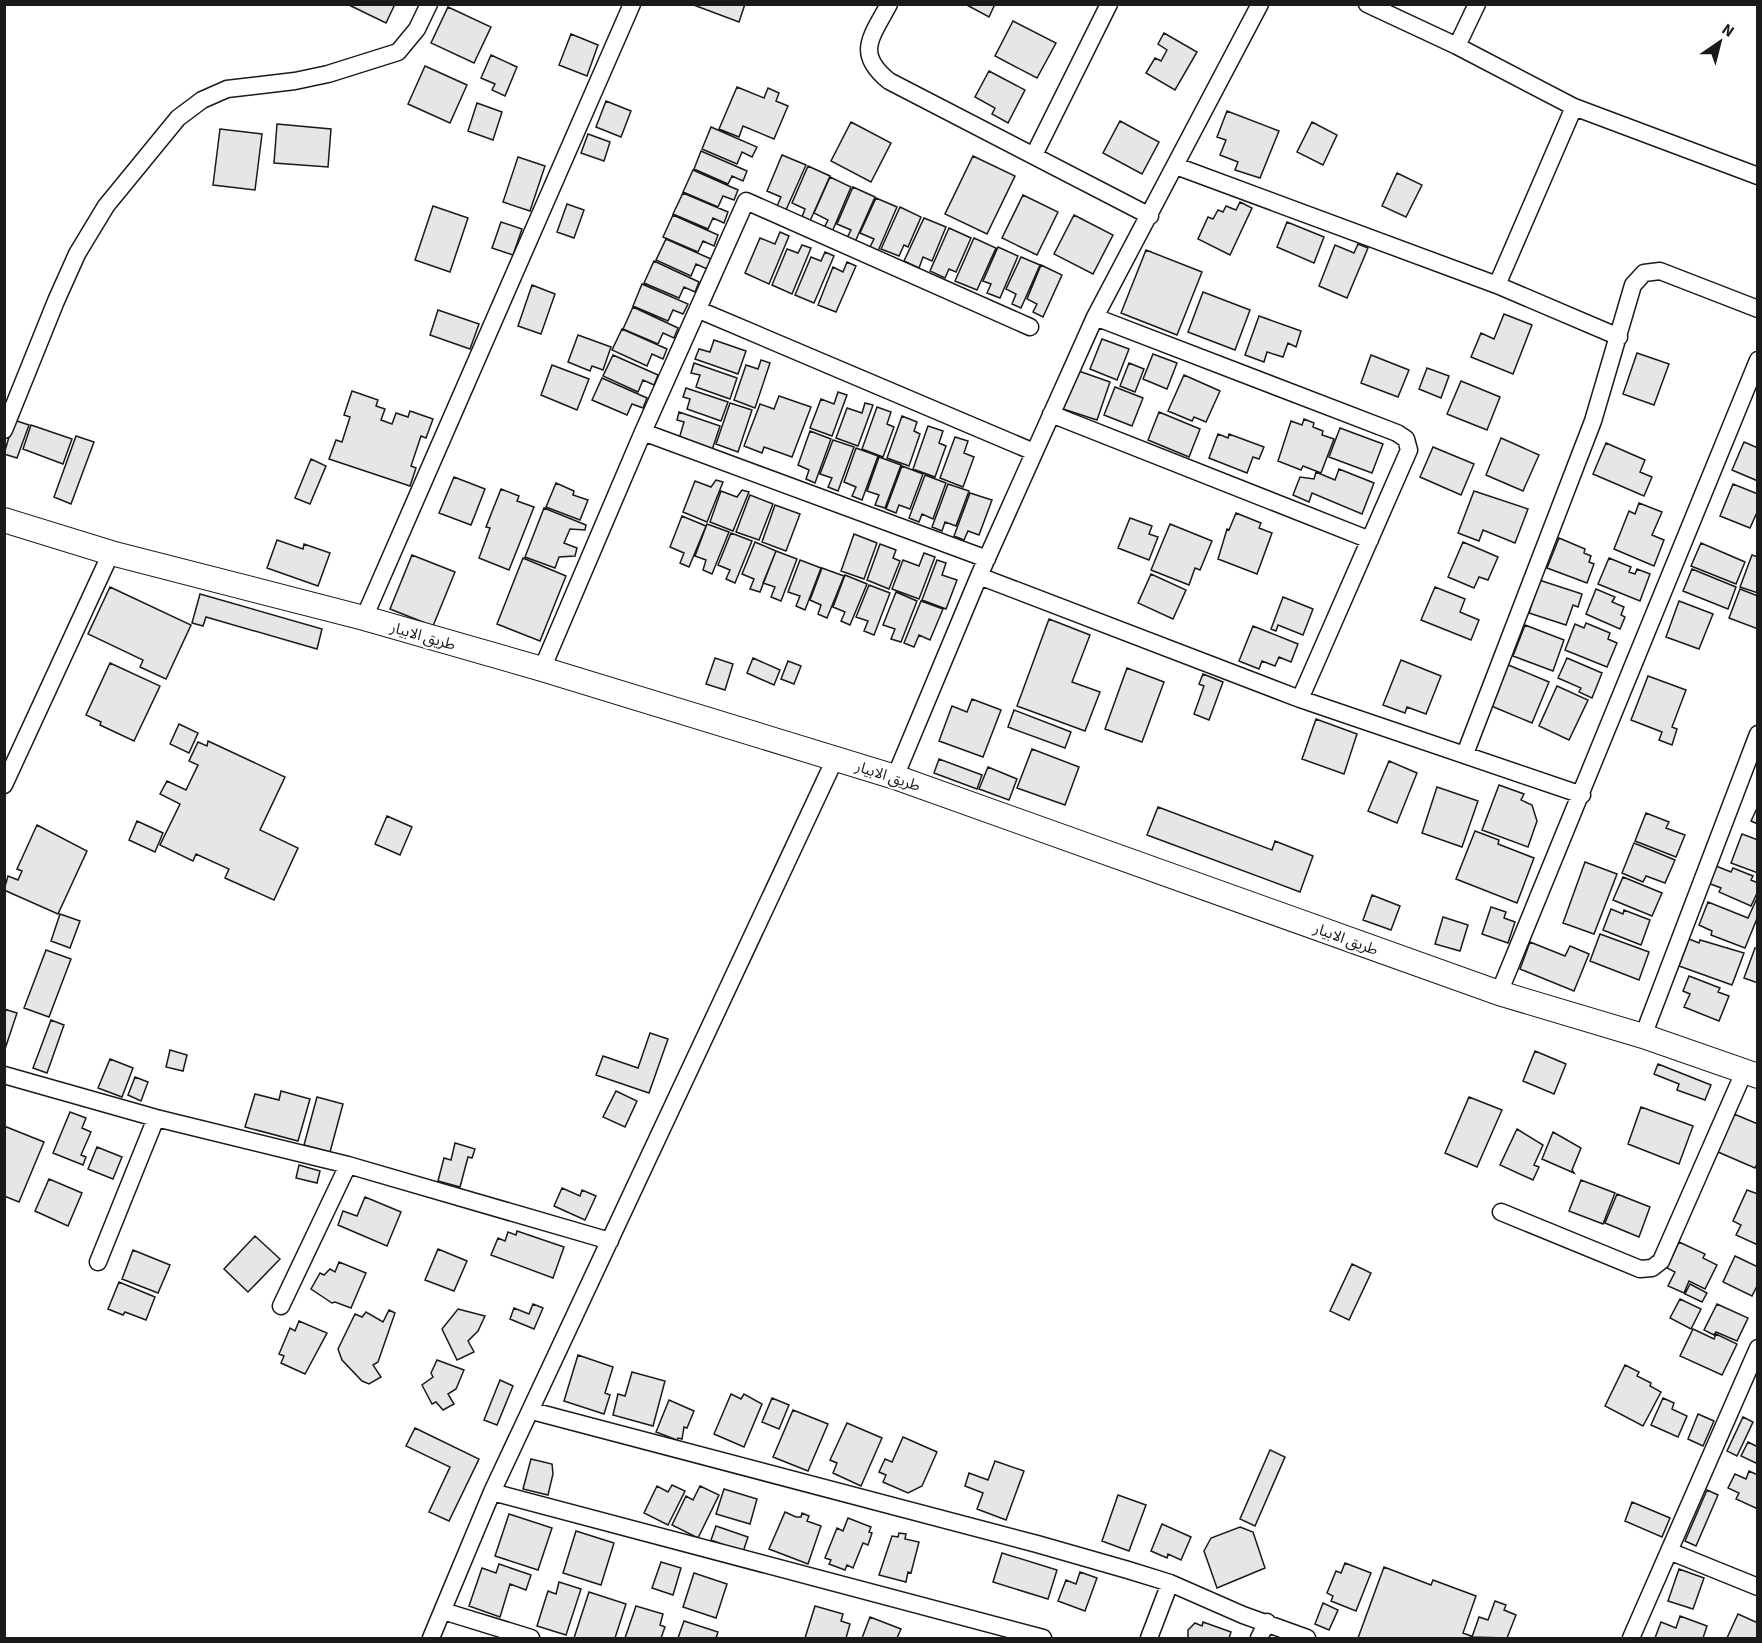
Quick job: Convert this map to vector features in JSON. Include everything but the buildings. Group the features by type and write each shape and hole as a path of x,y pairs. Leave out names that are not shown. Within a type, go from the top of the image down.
{"main road":[{"name":"طريق الابيار","path":"4,520 111,553 364,618 542,669 895,777 1499,993 1643,1036 1751,1074"}],"street":[{"path":"4,429 77,254 112,197 178,118 202,100 227,89 295,81 328,74 398,52 417,29 429,4"},
{"path":"364,618 632,4"},
{"path":"889,4 867,49 868,59 877,72 889,81 1150,216"},
{"path":"1034,154 1109,4"},
{"path":"895,777 979,576 1095,317 1260,4"},
{"path":"1367,4 1456,46 1574,107 1758,176"},
{"path":"1456,46 1477,4"},
{"path":"1497,285 1574,107"},
{"path":"1176,165 1497,285 1619,337"},
{"path":"542,669 746,201 1030,327"},
{"path":"1465,754 1593,421 1633,285 1644,273 1660,271 1758,309"},
{"path":"699,310 1034,452"},
{"path":"1095,317 1397,433 1406,440 1409,450 1300,699"},
{"path":"1499,993 1582,795 1758,360"},
{"path":"1051,414 1370,540"},
{"path":"644,432 987,559"},
{"path":"4,785 111,553"},
{"path":"979,576 1300,699 1582,795"},
{"path":"1643,1036 1758,734"},
{"path":"431,1638 492,1492 532,1411 835,759"},
{"path":"1501,1212 1640,1269 1652,1269 1661,1260 1751,1074"},
{"path":"4,1075 156,1118 348,1166 610,1241"},
{"path":"98,1262 156,1118"},
{"path":"281,1306 348,1166"},
{"path":"1631,1638 1758,1348"},
{"path":"532,1411 1037,1544 1170,1583 1243,1615 1307,1638"},
{"path":"492,1492 1043,1638"},
{"path":"1669,1551 1758,1587"},
{"path":"1149,1638 1170,1583"},
{"path":"443,1611 531,1638"},
{"path":"1259,1638 1267,1622"}]}
